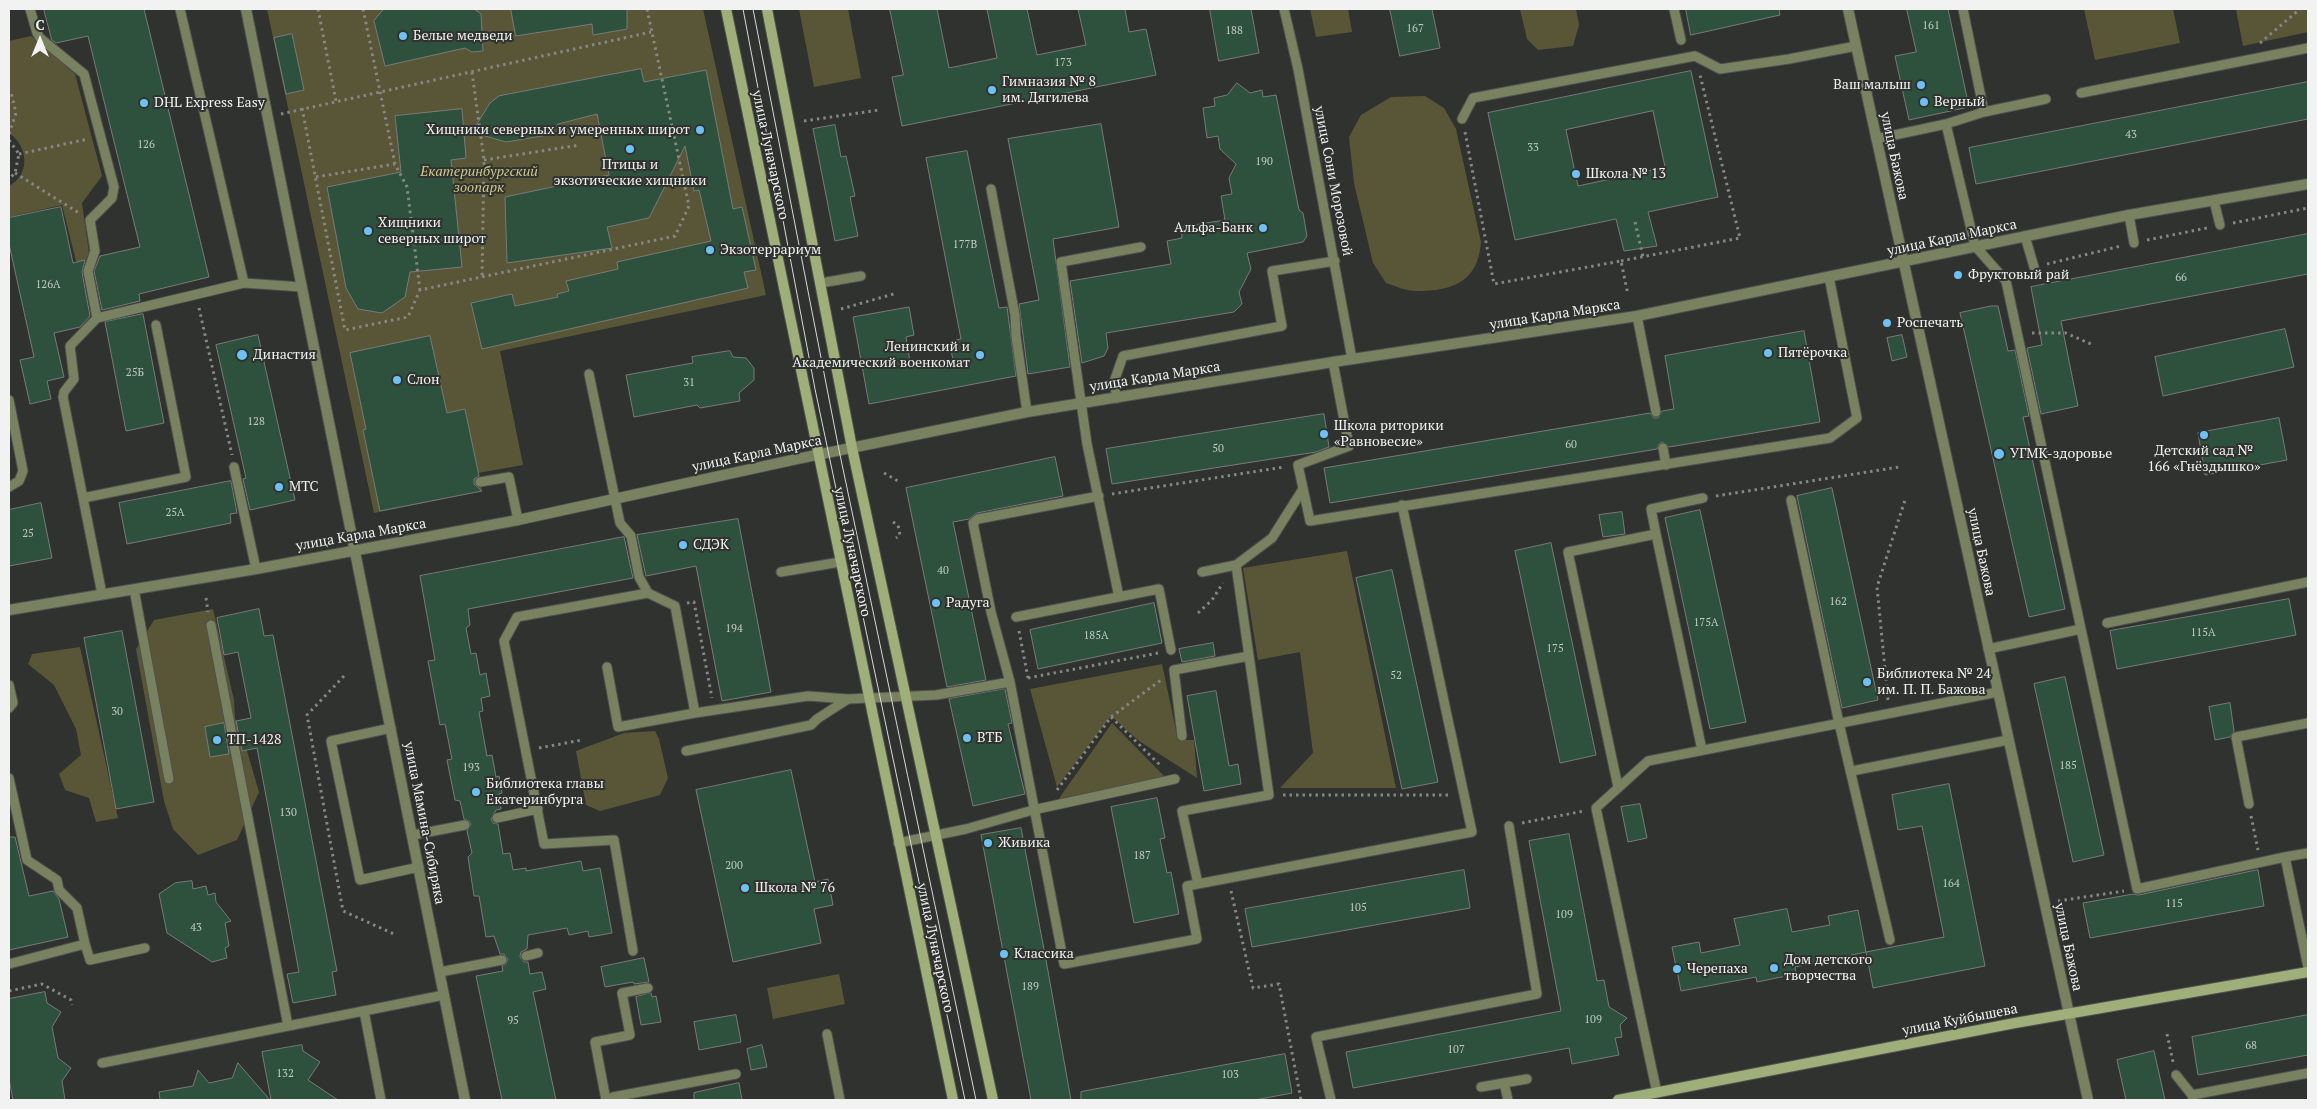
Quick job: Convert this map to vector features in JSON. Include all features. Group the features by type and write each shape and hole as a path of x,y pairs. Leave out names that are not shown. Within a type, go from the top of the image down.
{"main road":[{"name":"улица Луначарского","path":"726,9 868,699 953,1100"},
{"name":"улица Луначарского","path":"767,9 852,448 934,835 993,1100"},
{"name":"улица Куйбышева","path":"1618,1100 2069,1014 2308,972"}],"street":[{"name":"улица Мамина-Сибиряка","path":"246,9 413,835 464,1100"},
{"name":"улица Бажова","path":"1848,9 2088,1100"},
{"name":"улица Карла Маркса","path":"9,610 256,569 518,520 1027,412 1352,359 1637,316 1903,263 2025,236 2308,184"}],"lane":[{"path":"30,9 36,33 40,38 84,74 114,193 90,220 95,251 88,271 98,318"},
{"path":"180,9 244,283"},
{"name":"улица Сони Морозовой","path":"1284,9 1335,261 1352,359"},
{"path":"1674,9 1681,40"},
{"path":"1963,9 1984,112"},
{"path":"1462,119 1473,98 1695,56 1720,69 1789,59 1856,46"},
{"path":"2081,92 2308,48"},
{"path":"1876,139 1946,124 1984,112 2046,99"},
{"path":"1946,124 1975,246 2006,281 2137,889 2308,853"},
{"path":"991,190 1015,315 1016,336 1027,412"},
{"path":"2214,201 2220,225"},
{"path":"2129,216 2134,243"},
{"path":"2025,236 2034,267"},
{"path":"1119,597 1087,444 1060,262 1142,247"},
{"path":"1117,398 1114,382 1123,356 1282,326 1272,271 1335,261"},
{"path":"820,283 861,276"},
{"path":"1333,362 1349,446 1298,465 1310,521 1830,438 1857,418 1829,277"},
{"path":"102,594 62,394 74,379 70,346 98,318 244,283 302,288"},
{"path":"1637,316 1656,412"},
{"path":"83,498 186,477 156,325"},
{"path":"589,374 620,523 631,536 639,577 648,593 675,606 695,714"},
{"path":"9,400 23,471 19,481 9,487"},
{"path":"1663,448 1666,465"},
{"path":"234,467 256,569"},
{"path":"480,482 509,477 518,520"},
{"path":"1202,572 1236,565 1272,538 1303,490"},
{"path":"1099,496 976,520 974,522 990,612 1010,682 1064,964 1197,939 1187,886 1472,832 1402,505"},
{"path":"1702,750 1651,509 1703,498"},
{"path":"1791,500 1839,723 1852,771 1890,940"},
{"path":"1618,788 1568,552 1656,534"},
{"path":"781,572 840,562"},
{"path":"1198,884 1182,811 1270,794 1236,565"},
{"path":"2107,623 2308,582"},
{"path":"134,589 169,779"},
{"path":"1016,617 1159,589 1172,650"},
{"path":"634,951 614,840 544,844 504,641 517,617 648,593"},
{"path":"211,625 288,1026"},
{"path":"1988,649 2081,629"},
{"path":"1182,736 1174,670 1249,656"},
{"path":"607,667 618,727 808,696 848,699 906,698 936,695 1010,682"},
{"path":"9,684 13,703 9,708"},
{"path":"1657,1092 1596,808 1648,761 1998,692"},
{"path":"686,751 811,725 817,718 848,699"},
{"path":"2249,804 2236,737 2308,723"},
{"path":"391,728 331,741 360,880 419,866"},
{"path":"1852,771 2008,740"},
{"path":"9,778 27,860 56,880 59,890 78,908 90,960 145,948"},
{"path":"898,843 1034,810 1175,779"},
{"path":"497,818 538,809"},
{"path":"413,835 466,825"},
{"path":"1332,1100 1316,1038 1537,994 1510,826"},
{"path":"2285,857 2308,967"},
{"path":"9,964 85,944"},
{"path":"526,956 538,953"},
{"path":"440,972 502,960"},
{"path":"606,1100 595,1042 630,1035 622,993 648,988"},
{"path":"102,1063 444,995"},
{"path":"364,1012 381,1100"},
{"path":"827,1034 840,1100"},
{"path":"2176,1075 2192,1098 2308,1073"},
{"path":"614,1100 614,1097 736,1074"},
{"path":"1481,1087 1527,1079"},
{"path":"1504,1083 1508,1100"}],"path":[{"path":"318,9 336,101"},
{"path":"302,108 345,330 408,316 420,290 407,188 395,164 363,9"},
{"path":"420,290 675,236 689,206 647,9"},
{"path":"2258,45 2300,9"},
{"path":"288,112 651,32"},
{"path":"1462,119 1494,284 1740,238 1695,56"},
{"path":"472,71 484,160 482,278"},
{"path":"9,134 16,113 11,92"},
{"path":"804,121 879,110"},
{"path":"19,154 101,136"},
{"path":"9,140 19,154 15,173 9,179"},
{"path":"484,160 580,145"},
{"path":"316,177 395,164"},
{"path":"15,173 90,220"},
{"path":"2237,222 2308,208"},
{"path":"1635,222 1643,257"},
{"path":"1621,261 1628,295"},
{"path":"841,309 897,293"},
{"path":"196,295 234,467"},
{"path":"2017,333 2066,333 2091,344"},
{"path":"1099,496 1298,465"},
{"path":"1703,498 1899,467"},
{"path":"884,473 898,481"},
{"path":"1878,716 1888,700 1877,588 1905,500"},
{"path":"893,522 898,525 900,535 896,538"},
{"path":"1198,613 1212,600"},
{"path":"675,606 694,602 715,710"},
{"path":"1016,617 1028,678"},
{"path":"1010,682 1172,650"},
{"path":"1063,785 1111,717 1174,670"},
{"path":"307,716 344,676"},
{"path":"1111,717 1175,779"},
{"path":"526,750 582,740"},
{"path":"1270,794 1464,795"},
{"path":"2249,804 2260,862"},
{"path":"1510,826 1596,808"},
{"path":"1228,878 1253,988 1279,984 1301,1100"},
{"path":"2057,901 2137,889"},
{"path":"9,991 42,984 71,1000 72,1005"},
{"path":"2167,1034 2176,1075"}],"green space":[{"name":"Екатеринбургский зоопарк","path":"267,9 703,9 766,295 500,351 523,465 478,473 482,491 374,513"},
{"path":"799,9 848,9 861,78 814,87"},
{"path":"1310,9 1348,9 1352,32 1316,37"},
{"path":"1520,9 1576,9 1579,25 1573,46 1538,50 1527,39"},
{"path":"2084,9 2173,9 2180,43 2095,60"},
{"path":"2236,9 2308,9 2308,32 2243,46"},
{"path":"31,36 75,74 102,176 82,203 89,253 79,273 62,205 9,217 9,186 21,174 24,160 20,145 9,133 9,41"},
{"path":"1425,96 1444,108 1456,129 1481,242 1475,267 1461,282 1441,289 1416,291 1386,283 1373,263 1354,183 1349,137 1361,115 1391,97"},
{"path":"1347,551 1396,788 1280,788 1313,753 1300,652 1258,660 1243,568"},
{"path":"213,609 234,700 235,718 259,792 237,840 198,855 173,829 164,801 136,649 154,620"},
{"path":"80,647 118,818 96,822 89,798 65,790 59,774 81,755 76,729 54,685 28,664 32,654"},
{"path":"1162,664 1178,740 1194,740 1197,778 1139,741 1111,716 1057,787 1030,689"},
{"path":"1112,723 1165,777 1058,800"},
{"path":"655,731 659,739 668,778 660,795 600,811 586,805 576,751 624,733"},
{"path":"839,974 845,1004 773,1019 767,988"}],"building":[{"path":"44,9 144,9 209,277 139,294 140,301 102,310 94,271 100,256 140,247 88,36 56,43 52,40"},
{"path":"384,9 474,9 481,14 483,51 472,52 465,48 385,66 374,21"},
{"path":"511,9 627,9 627,29 593,35 592,24 516,36"},
{"path":"890,9 937,9 949,68 997,58 987,9 1027,9 1037,55 1086,45 1078,9 1125,9 1129,32 1146,29 1156,75 902,126 892,77 903,75"},
{"path":"1210,9 1251,9 1259,53 1219,61"},
{"path":"1390,9 1432,9 1440,48 1400,56"},
{"path":"1686,9 1779,9 1780,15 1691,35"},
{"path":"1907,9 1948,9 1969,107 1909,120 1895,56 1916,52"},
{"path":"292,34 304,90 286,94 274,38"},
{"path":"641,69 644,82 706,70 733,209 742,207 756,270 744,272 748,288 482,349 471,303 512,294 515,306 558,297 557,294 569,291 566,281 618,269 617,262 711,241 699,190 694,191 685,146 649,218 607,227 612,248 507,263 505,197 609,175 597,114 558,124 548,135 506,142 472,132 490,103 499,96"},
{"path":"1691,71 1718,197 1648,212 1657,246 1624,251 1616,219 1515,240 1488,113","holes":["1653,111 1665,167 1578,186 1566,130"]},
{"path":"2308,82 2308,119 1976,184 1969,148"},
{"path":"1237,83 1250,93 1262,90 1263,97 1276,95 1299,210 1303,213 1307,236 1303,242 1247,253 1251,269 1239,292 1242,304 1234,312 1106,333 1108,348 1104,356 1082,363 1070,281 1171,264 1167,241 1182,238 1181,227 1225,220 1221,196 1232,194 1229,178 1236,164 1220,149 1218,136 1207,138 1203,108 1215,106 1214,98 1227,95"},
{"path":"462,109 466,158 451,160 462,267 410,272 405,297 382,313 358,309 346,288 327,187 401,172 395,116"},
{"path":"1101,124 1119,227 1053,239 1070,367 1028,374 1019,304 1039,300 1008,139"},
{"path":"835,125 841,157 846,156 855,196 850,197 858,236 835,241 813,129"},
{"path":"967,151 999,308 1007,307 1016,376 869,404 853,317 909,307 914,335 906,337 911,368 953,360 951,350 957,348 956,340 961,339 926,158"},
{"path":"61,207 73,263 85,260 82,272 90,316 80,327 54,333 64,377 47,381 51,399 30,404 20,360 34,357 9,244 9,218"},
{"path":"2308,234 2308,274 2061,321 2078,406 2041,414 2027,348 2042,345 2031,287"},
{"path":"1998,306 2008,351 2015,350 2029,416 2023,417 2065,609 2029,617 1960,313"},
{"path":"143,314 164,423 126,431 105,322"},
{"path":"2285,329 2294,367 2163,396 2155,357"},
{"path":"1804,331 1820,422 1669,447 1662,442 1657,449 1330,503 1324,468 1650,413 1654,418 1658,418 1662,411 1674,409 1665,356"},
{"path":"258,335 295,500 250,510 243,479 246,478 216,345"},
{"path":"1902,335 1907,357 1892,361 1887,338"},
{"path":"430,336 447,413 465,409 479,476 474,479 474,484 482,491 380,511 363,430 366,429 350,353"},
{"path":"730,351 733,357 746,358 754,368 754,380 739,393 740,401 700,408 697,405 634,417 626,375 693,363 692,357"},
{"path":"1324,414 1329,447 1316,452 1112,484 1106,449"},
{"path":"2279,418 2287,460 2205,475 2198,433"},
{"path":"1055,457 1063,496 977,513 969,519 953,522 986,680 947,687 906,488"},
{"path":"231,481 237,513 230,514 231,523 127,544 119,503"},
{"path":"1832,488 1878,700 1842,708 1797,496"},
{"path":"41,503 52,558 9,566 9,510"},
{"path":"1700,510 1746,722 1710,729 1665,518"},
{"path":"1622,512 1625,534 1603,537 1599,515"},
{"path":"738,519 771,692 722,701 696,566 646,576 637,535"},
{"path":"624,537 633,578 468,609 470,625 466,628 471,654 476,653 480,675 486,673 490,696 481,698 483,711 479,712 487,756 492,755 496,777 499,776 502,793 499,794 501,809 496,810 491,819 493,823 498,824 503,854 510,853 513,870 526,868 526,871 581,861 583,871 600,868 612,933 589,937 588,931 569,935 567,928 528,935 527,949 521,952 520,957 524,962 528,962 530,974 542,972 546,989 533,992 556,1100 502,1100 476,976 503,971 502,966 506,964 508,959 504,954 500,954 494,936 486,937 479,896 474,896 468,857 472,853 467,831 471,824 464,819 460,801 455,800 447,760 452,759 445,724 440,725 428,661 435,660 420,576"},
{"path":"1551,543 1596,755 1560,763 1515,551"},
{"path":"1392,570 1438,782 1402,789 1356,578"},
{"path":"2289,599 2296,635 2117,669 2110,631"},
{"path":"1154,603 1162,643 1038,669 1030,630"},
{"path":"259,609 264,636 273,635 337,971 332,972 336,995 293,1003 287,974 299,972 257,748 242,751 236,721 251,718 238,652 224,655 217,618"},
{"path":"122,631 154,802 116,809 84,638"},
{"path":"1213,643 1215,656 1182,662 1179,649"},
{"path":"2065,677 2104,855 2073,862 2034,684"},
{"path":"1005,689 1012,723 1008,724 1025,794 973,806 949,699"},
{"path":"1216,691 1229,766 1238,764 1241,784 1204,791 1187,696"},
{"path":"2230,703 2234,731 2230,737 2215,740 2209,707"},
{"name":"ТП-1428","path":"224,723 229,754 210,757 205,727"},
{"path":"791,770 815,882 828,879 833,905 814,909 821,943 733,962 696,790"},
{"path":"1949,784 1985,966 1873,988 1866,952 1944,937 1922,826 1898,830 1892,795"},
{"path":"1157,798 1165,838 1160,839 1167,873 1171,872 1179,914 1134,923 1111,807"},
{"path":"1640,804 1647,838 1628,842 1621,807"},
{"path":"1021,828 1071,1100 1031,1100 981,835"},
{"path":"1569,834 1597,981 1604,980 1609,1007 1627,1018 1620,1025 1622,1037 1615,1038 1619,1055 1572,1064 1569,1048 1353,1088 1346,1052 1561,1011 1529,841"},
{"path":"9,837 15,837 29,896 53,891 59,899 68,937 9,950"},
{"path":"1464,870 1470,908 1252,947 1245,909"},
{"path":"2258,870 2264,906 2090,938 2083,903 2133,894 2138,895"},
{"path":"192,881 193,889 206,886 208,895 215,893 216,902 231,921 225,923 229,946 225,948 227,958 212,962 167,933 159,894 175,883"},
{"path":"1787,909 1792,932 1830,925 1828,916 1858,910 1866,952 1795,967 1796,974 1757,982 1756,977 1681,991 1672,947 1699,942 1701,953 1740,945 1734,919"},
{"path":"644,958 649,982 634,984 633,982 605,987 601,967"},
{"path":"45,992 47,1003 61,1012 52,1027 58,1058 71,1068 62,1081 65,1100 13,1100 9,1079 9,999"},
{"path":"651,993 652,997 656,996 661,1022 641,1025 636,997"},
{"path":"736,1015 741,1042 699,1050 694,1022"},
{"path":"2308,1015 2308,1055 2198,1075 2192,1037"},
{"path":"302,1045 303,1051 320,1062 308,1080 338,1100 271,1100 262,1052"},
{"path":"762,1045 767,1067 751,1070 747,1049"},
{"path":"2154,1051 2165,1100 2126,1100 2117,1060"},
{"path":"1285,1054 1292,1093 1255,1100 1081,1100 1081,1092"},
{"path":"238,1063 270,1100 160,1100 159,1092 193,1086 198,1070 209,1083 232,1078"},
{"path":"739,1083 742,1100 694,1100 694,1093"}],"tram line":[{"path":"743,9 815,389 965,1100"},
{"path":"753,9 839,450 976,1100"}],"place":[{"name":"Белые медведи","path":"403,36"},
{"name":"Ваш малыш","path":"1921,85"},
{"name":"Гимназия № 8 им. Дягилева","path":"992,90"},
{"name":"Верный","path":"1924,102"},
{"name":"DHL Express Easy","path":"144,103"},
{"name":"Хищники северных и умеренных широт","path":"700,130"},
{"name":"Птицы и экзотические хищники","path":"630,149"},
{"name":"Школа № 13","path":"1576,174"},
{"name":"Альфа-Банк","path":"1263,228"},
{"name":"Хищники северных широт","path":"368,231"},
{"name":"Экзотеррариум","path":"710,250"},
{"name":"Фруктовый рай","path":"1958,275"},
{"name":"Роспечать","path":"1887,323"},
{"name":"Пятёрочка","path":"1768,353"},
{"name":"Династия","path":"242,355"},
{"name":"Ленинский и Академический военкомат","path":"980,355"},
{"name":"Слон","path":"397,380"},
{"name":"Школа риторики «Равновесие»","path":"1324,434"},
{"name":"Детский сад № 166 «Гнёздышко»","path":"2204,435"},
{"name":"УГМК-здоровье","path":"1999,454"},
{"name":"МТС","path":"279,487"},
{"name":"СДЭК","path":"683,545"},
{"name":"Радуга","path":"936,603"},
{"name":"Библиотека № 24 им. П. П. Бажова","path":"1867,682"},
{"name":"ВТБ","path":"967,738"},
{"name":"ТП-1428","path":"217,740"},
{"name":"Библиотека главы Екатеринбурга","path":"476,792"},
{"name":"Живика","path":"988,843"},
{"name":"Школа № 76","path":"745,888"},
{"name":"Классика","path":"1004,954"},
{"name":"Дом детского творчества","path":"1774,968"},
{"name":"Черепаха","path":"1677,969"}]}
